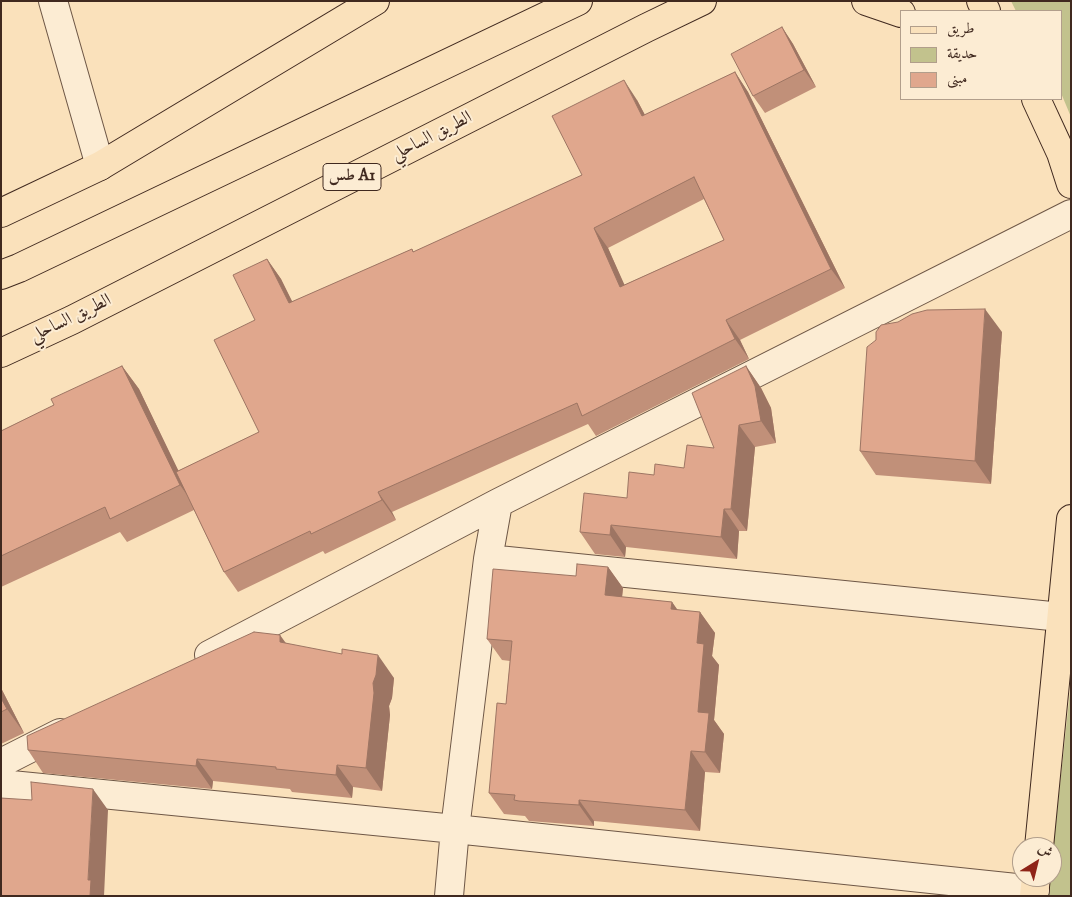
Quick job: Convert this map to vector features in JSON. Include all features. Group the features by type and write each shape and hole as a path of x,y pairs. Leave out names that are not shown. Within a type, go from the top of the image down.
{"main road":[{"path":"1,213 100,166 375,1"},
{"path":"1,275 46,256 578,1"},
{"name":"الطريق الساحلي","path":"1,353 72,320 702,1"},
{"path":"866,1 900,13"},
{"path":"1036,100 1061,153 1071,184"},
{"path":"1040,837 1071,519"}],"street":[{"path":"53,1 100,166"},
{"path":"184,667 498,503 1071,214"},
{"path":"449,896 455,829 488,559 498,503"},
{"path":"488,559 1061,617"},
{"path":"1,763 80,722"},
{"path":"1,784 1035,888"}],"green space":[{"path":"1011,1 1071,1 1071,117 1062,95 1062,10 1016,10"},
{"path":"1071,682 1071,896 1048,896 1049,887 1062,887 1062,837 1054,837"}],"building":[{"path":"782,27 804,70 753,96 731,54"},
{"path":"735,72 831,269 726,320 735,339 582,416 577,403 378,492 382,500 311,534 310,531 224,572 176,472 259,432 214,340 255,320 233,275 267,259 289,303 412,249 413,252 582,175 552,116 624,80 642,116","holes":["694,177 724,240 620,287 594,228"]},
{"path":"985,309 975,461 860,451 867,347 876,340 876,332 881,325 898,322 912,314 927,310"},
{"path":"122,366 180,485 110,519 105,507 1,556 1,431 54,405 51,399"},
{"path":"746,366 755,386 761,421 739,425 731,509 724,509 721,537 611,525 610,535 580,532 584,493 627,498 629,472 654,475 655,464 684,468 687,445 714,448 692,393"},
{"path":"577,564 608,567 605,595 672,602 671,609 700,612 697,643 704,644 698,712 709,713 705,752 691,751 685,810 579,800 579,805 519,801 514,800 515,795 489,793 497,703 506,704 512,641 487,639 493,569 576,576"},
{"path":"254,632 280,635 280,642 342,654 342,649 378,655 376,675 373,683 374,693 366,768 337,765 336,775 197,759 196,766 28,750 27,736"},
{"path":"1,698 7,709 1,712"},
{"path":"31,782 93,789 88,880 91,880 90,896 1,896 1,798 32,800"}]}
